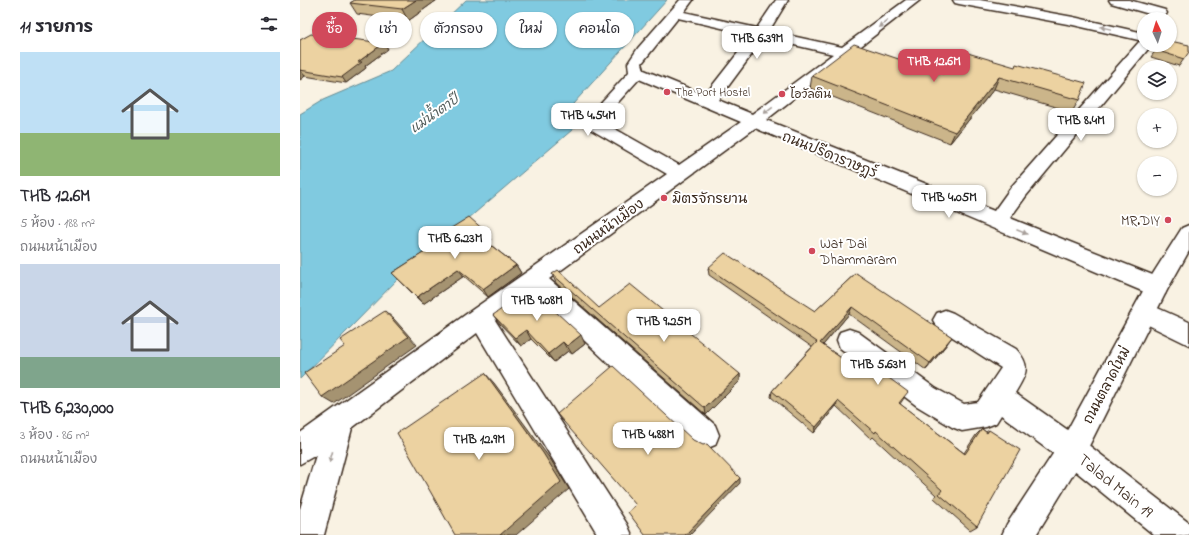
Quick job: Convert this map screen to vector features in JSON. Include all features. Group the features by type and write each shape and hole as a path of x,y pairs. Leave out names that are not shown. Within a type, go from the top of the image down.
{"street":[{"path":"681,174 591,122 637,73 635,63 643,51 687,0"},
{"path":"708,102 761,32 782,0"},
{"name":"ถนนหน้าเมือง","path":"300,450 480,317 752,122 914,0"},
{"path":"959,0 1073,21 1137,35"},
{"path":"1115,0 1148,12"},
{"path":"1161,12 1166,0"},
{"path":"676,14 845,52"},
{"path":"997,222 1019,191 1138,52"},
{"name":"ถนนปรีดาราษฎร์","path":"637,73 752,122 1157,287"},
{"name":"ถนนตลาดใหม่","path":"1018,535 1072,450 1157,287 1189,233"},
{"path":"534,279 705,435"},
{"path":"1144,312 1189,334"},
{"path":"480,317 616,535"},
{"path":"849,340 926,397 962,418 986,414 1012,374 1014,366 1007,357 945,320"},
{"name":"Talad Main 19","path":"998,397 1072,450 1179,535"},
{"path":"308,535 342,420"}],"water":[{"name":"แม่น้ำตาปี","path":"466,0 667,0 634,37 634,12 565,12 565,48 624,48 573,104 579,124 399,278 300,379 300,114 323,100 391,71 420,44 420,48 497,48 497,12 453,12"}],"building":[{"path":"355,0 416,0 402,9 350,3"},
{"path":"311,34 312,48 357,48 357,40 365,41 365,48 377,48 358,62 362,62 342,77 300,70 300,40"},
{"path":"1177,42 1189,45 1189,52 1184,59 1161,52 1177,52"},
{"path":"854,44 943,74 961,51 1015,67 1016,64 1086,83 1079,100 999,77 955,132 812,76"},
{"path":"469,217 486,232 479,236 516,265 483,289 458,269 417,297 392,273 437,244 432,240"},
{"path":"725,253 815,311 856,273 952,337 930,363 852,307 820,343 871,379 878,370 908,392 899,403 965,454 982,429 987,433 989,430 1020,450 977,526 939,494 942,490 876,431 875,433 838,401 816,427 772,391 817,342 708,268"},
{"path":"558,270 599,308 630,284 740,374 705,408 552,274"},
{"path":"531,289 581,335 567,346 563,342 548,354 526,330 515,338 493,315"},
{"path":"385,311 408,337 322,397 304,373 345,346 340,340"},
{"path":"613,366 693,440 703,445 707,444 740,478 685,535 645,535 628,512 636,505 557,414"},
{"path":"485,373 543,453 561,482 500,535 455,535 397,433"}],"place":[{"name":"The Port Hostel","path":"667,92"},
{"name":"โอวัลติน","path":"782,94"},
{"name":"มิตรจักรยาน","path":"664,198"},
{"name":"MR.DIY","path":"1168,220"},
{"name":"Wat Dai Dhammaram","path":"812,251"}]}
